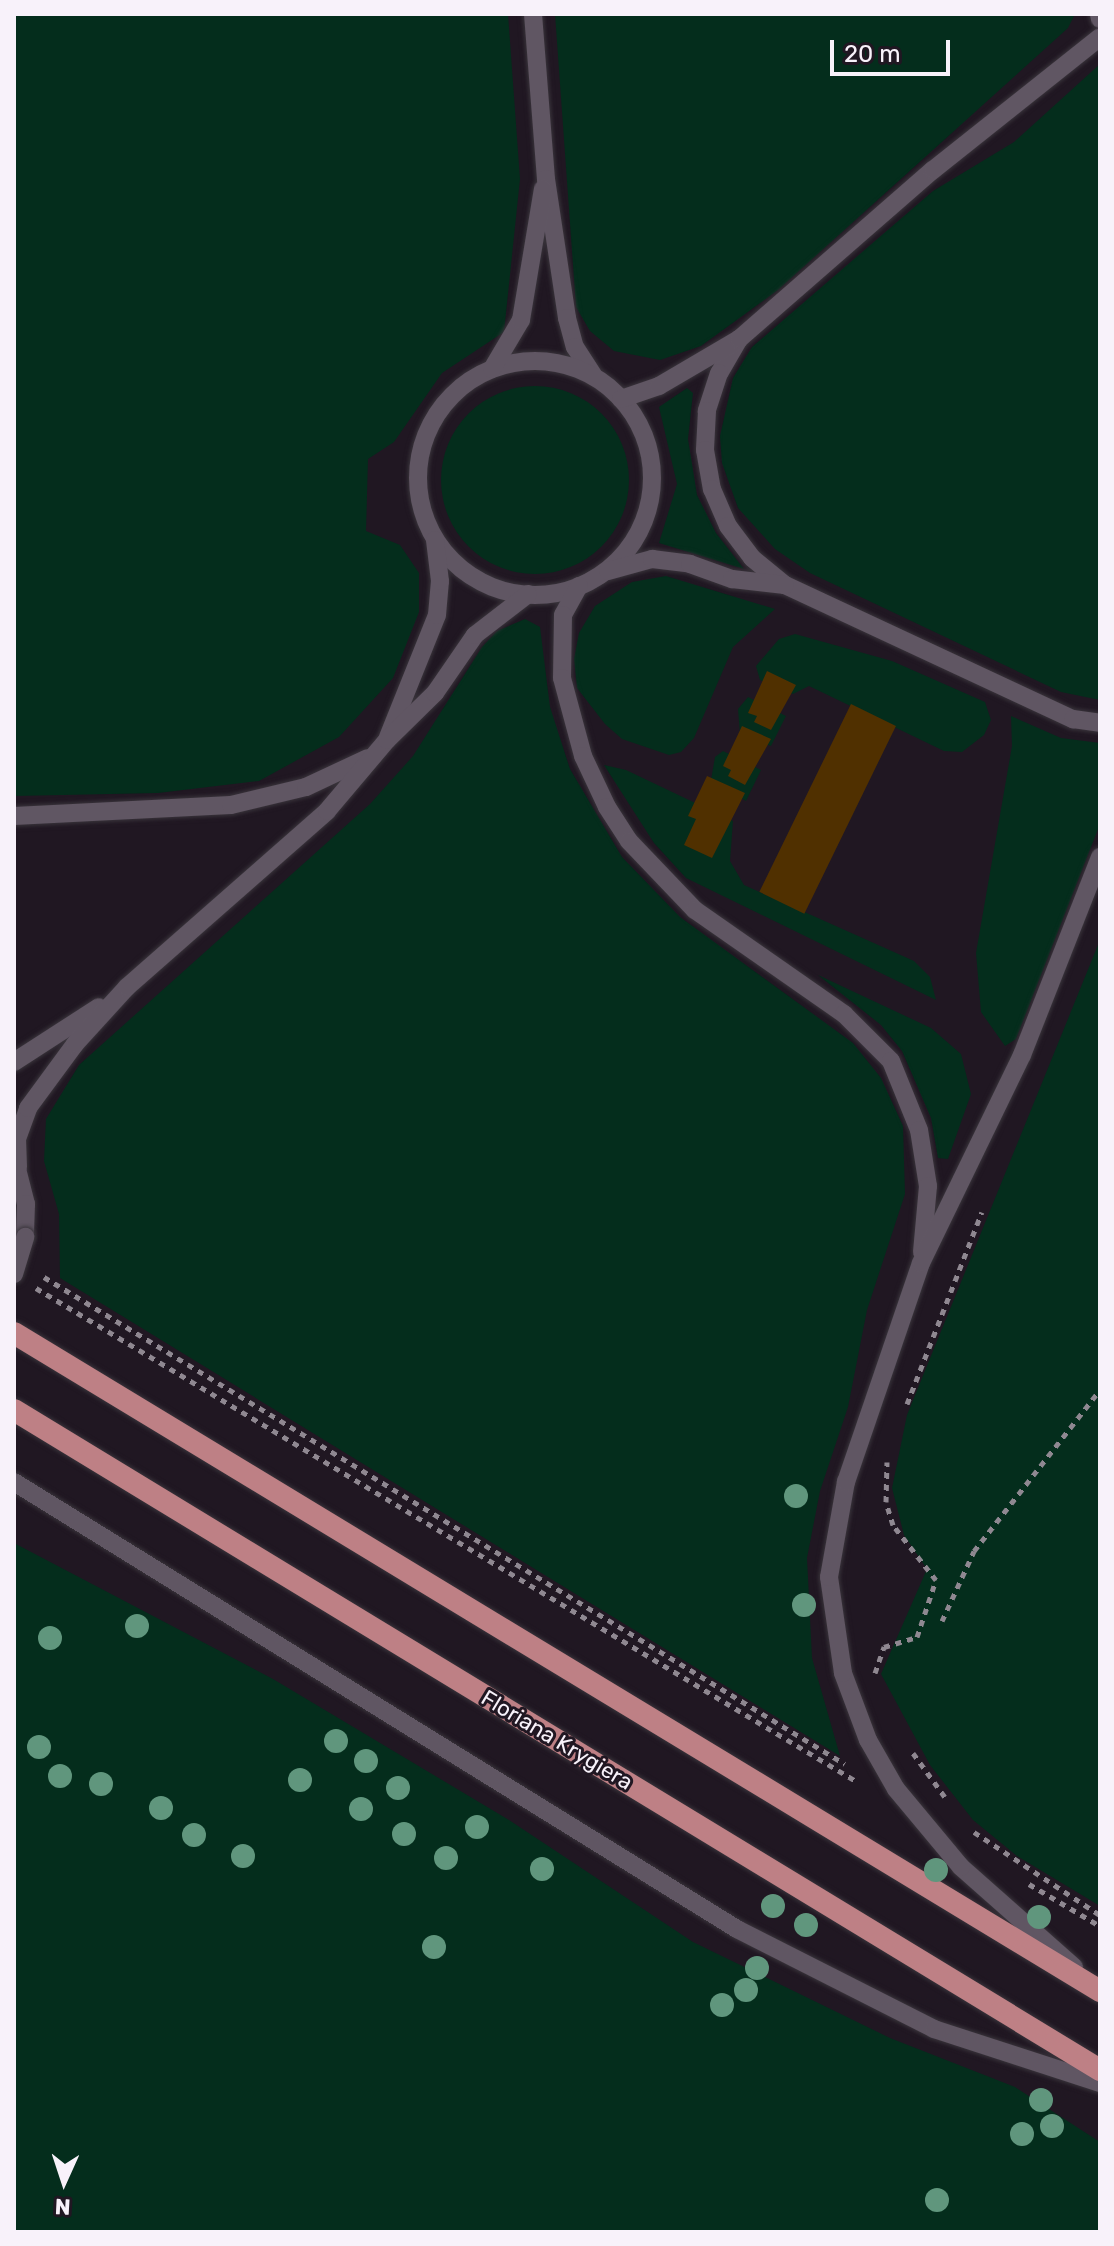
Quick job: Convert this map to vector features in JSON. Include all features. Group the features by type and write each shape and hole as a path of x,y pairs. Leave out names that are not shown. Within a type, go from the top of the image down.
{"main road":[{"path":"14,1333 1100,1991"},
{"name":"Floriana Krygiera","path":"14,1410 1100,2070"}],"lane":[{"path":"533,14 546,179 567,318 575,347 595,378 621,399 646,441 652,489 637,536 605,571"},
{"path":"621,399 659,386 739,339 933,170 1100,37"},
{"path":"387,740 437,615 440,581 434,538 419,490 424,441 443,405 492,370 521,320 546,179"},
{"path":"739,339 719,373 707,411 705,450 712,489 728,526 752,558 785,585 1073,719 1100,723"},
{"path":"492,370 544,362 595,378"},
{"path":"434,538 452,560 482,582 528,594 579,586 605,571 652,559 690,564 732,579 785,585"},
{"path":"579,586 563,615 562,678 583,756 607,807 629,841 695,910 844,1014 891,1061 913,1108 928,1186 921,1263"},
{"path":"14,1062 127,987 327,811 387,740 435,693 475,635 528,594"},
{"path":"14,816 231,805 306,787 374,755"},
{"path":"1100,857 1022,1055 921,1263 839,1511 829,1577 843,1673 868,1740 916,1819 961,1867 1100,1991"},
{"path":"19,1278 25,1237 16,1161 19,1130 35,1095 127,987"},
{"path":"14,1482 737,1929 934,2029 1100,2083"}],"path":[{"path":"901,1420 988,1197"},
{"path":"41,1276 846,1765"},
{"path":"19,1278 855,1782"},
{"path":"942,1621 974,1551 1100,1390"},
{"path":"879,1688 877,1659 894,1640 917,1637 936,1580 893,1525 886,1502 889,1452"},
{"path":"909,1748 949,1803"},
{"path":"905,1757 913,1770"},
{"path":"966,1823 1007,1858 1100,1915"},
{"path":"1026,1882 1100,1926"}],"green space":[{"path":"14,14 508,14 520,179 504,332 442,373 394,442 368,459 366,531 400,545 419,573 419,612 393,678 339,737 259,781 158,793 14,796"},
{"path":"555,14 1075,14 1068,28 778,290 701,346 660,360 614,351 590,331 576,307"},
{"path":"1100,64 1100,700 1061,692 810,573 775,549 738,508 722,463 720,436 733,378 752,347 933,191 1014,142"},
{"path":"535,386 571,393 602,413 622,444 629,480 622,516 602,547 571,567 535,574 499,567 468,547 448,516 441,480 448,444 468,413 499,393"},
{"path":"687,388 693,393 688,439 697,495 716,533 744,569 659,543 677,484 659,407"},
{"path":"666,576 775,609 733,647 694,738 681,752 669,755 622,739 605,724 577,688 574,659 579,633 595,606 632,582"},
{"path":"525,619 540,627 550,707 570,769 622,857 680,917 853,1043 881,1078 903,1126 905,1194 867,1310 848,1407 820,1491 807,1558 812,1658 840,1756 60,1278 59,1214 44,1161 46,1119 79,1065 370,804 413,756 482,647 497,631"},
{"path":"795,634 892,661 985,702 991,720 984,735 962,752 944,751 809,686 793,694 760,680 756,666 779,639"},
{"path":"748,697 786,716 771,746 740,734 738,709"},
{"path":"1011,716 1061,738 1100,743 1100,824 1016,1039 1005,1046 981,1012 976,953 1012,746"},
{"path":"723,751 761,770 746,801 711,780 715,757"},
{"path":"604,765 626,770 733,821 730,861 744,885 914,961 930,977 936,1000 686,878 654,843"},
{"path":"1100,940 1100,1906 1017,1856 973,1820 930,1765 881,1674 927,1569 904,1535 892,1488 907,1415"},
{"path":"818,975 931,1028 961,1054 971,1094 948,1159 938,1158 931,1118 902,1051 881,1025"},
{"path":"14,1543 273,1679 509,1820 693,1942 890,2038 1015,2087 1100,2142 1100,2232 14,2232"}],"building":[{"path":"767,671 796,685 771,730 754,722 757,716 748,713"},
{"path":"851,704 896,726 804,914 759,892"},
{"path":"742,726 771,739 745,785 728,776 731,770 723,766"},
{"path":"707,776 745,793 712,858 684,845 696,819 688,816"}]}
